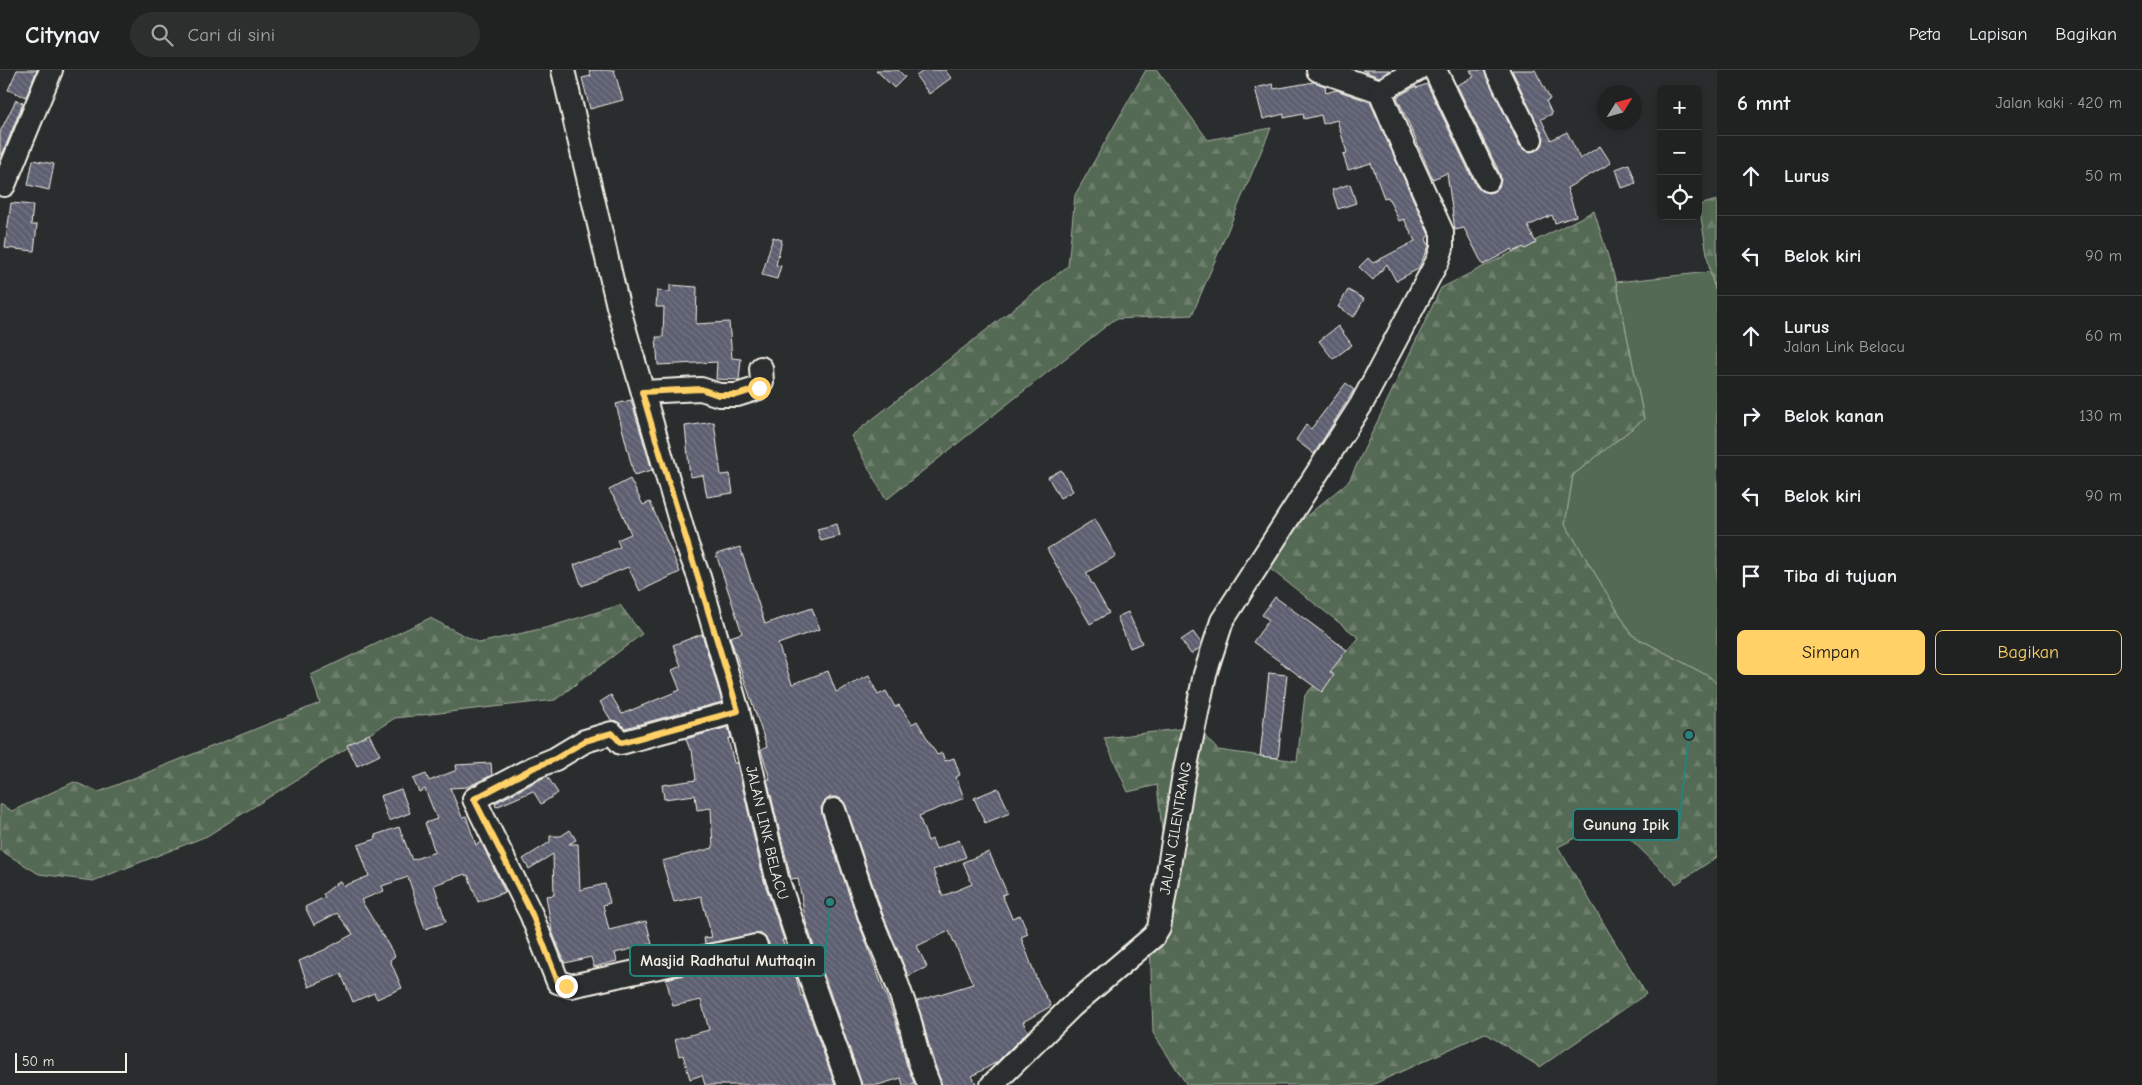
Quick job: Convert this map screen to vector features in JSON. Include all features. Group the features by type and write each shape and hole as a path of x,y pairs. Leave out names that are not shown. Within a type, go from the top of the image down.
{"street":[{"path":"4,185 51,70"},
{"name":"JALAN LINK BELACU","path":"563,70 618,306 687,545 699,577 738,711 777,878 810,979 849,1085"},
{"path":"1318,70 1380,91 1417,70"},
{"path":"1435,70 1488,180"},
{"path":"1497,70 1531,139"},
{"name":"JALAN CILENTRANG","path":"992,1085 1072,1006 1154,936 1159,928 1183,780 1205,674 1214,642 1226,615 1361,404 1438,260 1442,248 1442,232 1380,91"},
{"path":"642,392 701,389 718,395 737,395 759,388 762,382 761,368"},
{"path":"738,711 621,743 612,733 594,737 555,759 533,768 474,799 532,914 558,982 562,985 571,986 756,946"},
{"path":"834,810 870,918 894,975 906,1010 919,1060 928,1085"}],"green space":[{"path":"1146,70 1157,70 1208,140 1271,128 1192,315 1115,319 886,500 851,436 1068,266 1075,195"},
{"path":"1717,200 1717,295 1710,272 1701,220 1702,204"},
{"path":"1594,211 1616,282 1644,419 1573,475 1565,524 1632,635 1710,677 1717,684 1717,857 1676,884 1611,820 1558,847 1646,994 1540,1067 1485,1033 1372,1085 1187,1085 1153,1033 1150,939 1165,856 1157,785 1128,792 1104,738 1196,727 1218,750 1297,761 1305,695 1359,638 1256,558 1349,481 1441,288"},
{"path":"1710,272 1717,295 1717,684 1710,677 1632,635 1565,524 1573,475 1644,419 1616,282"},
{"path":"620,605 642,634 555,700 395,718 207,836 93,881 39,874 0,850 0,804 12,811 74,782 99,792 320,703 311,675 430,618 479,643 549,627"}],"building":[{"path":"17,70 37,70 26,97 8,90"},
{"path":"589,70 614,70 623,100 590,109 582,78 591,76"},
{"path":"876,70 898,70 905,77 894,88"},
{"path":"925,70 945,70 951,78 929,94 916,76"},
{"path":"1362,70 1390,70 1379,77"},
{"path":"1470,70 1484,70 1519,145 1524,150 1531,152 1537,150 1542,146 1544,139 1512,70 1535,70 1550,99 1546,101 1552,114 1541,119 1551,140 1567,132 1580,159 1600,146 1611,163 1567,188 1576,216 1555,223 1552,215 1528,226 1536,243 1525,249 1524,247 1513,252 1512,249 1483,265 1464,228 1455,230 1447,173 1433,179 1397,97 1416,86 1416,88 1427,84 1476,186 1481,191 1493,192 1499,187 1500,174 1457,85 1474,77"},
{"path":"1314,82 1325,86 1326,93 1336,90 1370,102 1429,235 1426,239 1429,246 1418,269 1396,281 1387,264 1373,280 1359,267 1368,258 1373,263 1415,241 1404,219 1399,221 1388,197 1384,198 1371,163 1348,170 1343,154 1347,153 1337,120 1323,124 1321,115 1304,119 1303,114 1284,118 1284,114 1263,119 1255,88 1273,84 1274,89"},
{"path":"16,100 23,103 0,160 0,132"},
{"path":"33,160 54,164 49,190 28,185"},
{"path":"1629,164 1636,183 1622,188 1616,169"},
{"path":"1350,184 1356,203 1338,209 1332,190"},
{"path":"11,203 33,205 31,225 37,225 34,251 5,248"},
{"path":"773,237 782,240 776,265 781,266 777,279 762,275"},
{"path":"670,285 697,287 696,324 729,322 732,358 741,359 739,380 716,379 717,362 658,365 656,337 663,337 664,307 656,307 657,291 670,292"},
{"path":"1348,290 1364,299 1354,317 1338,307"},
{"path":"1338,326 1352,345 1333,359 1319,341"},
{"path":"1346,383 1354,390 1314,454 1296,440 1306,425 1311,429"},
{"path":"631,400 652,470 634,475 616,404"},
{"path":"714,422 721,475 730,474 733,493 707,497 703,475 690,477 685,426"},
{"path":"1061,470 1073,491 1060,498 1048,477"},
{"path":"630,479 643,505 650,502 680,572 640,591 628,567 582,586 574,565 620,547 617,540 631,534 618,504 609,490"},
{"path":"1095,519 1116,556 1086,573 1109,613 1090,624 1047,549"},
{"path":"837,524 840,536 821,541 817,529"},
{"path":"740,547 765,624 812,608 820,629 778,644 792,684 828,671 836,692 869,676 878,695 886,691 895,707 899,705 912,724 917,721 937,755 942,753 945,761 954,758 960,775 956,777 964,798 919,816 928,841 932,839 936,849 959,840 966,857 933,870 943,896 972,884 963,862 989,852 1007,893 1002,895 1012,918 1020,915 1028,934 1021,937 1037,980 1051,1006 1023,1022 1028,1031 997,1062 972,1076 977,1085 942,1085 917,1001 973,984 949,931 917,946 927,967 908,976 882,912 846,806 837,797 830,797 821,808 822,814 858,921 896,1022 906,1063 915,1085 903,1085 901,1078 878,1085 862,1085 806,923 798,878 791,879 767,779 770,779 761,750 767,747 730,637 742,633 716,554"},
{"path":"1275,597 1347,650 1330,672 1334,675 1322,692 1253,642 1269,620 1262,615"},
{"path":"1128,612 1142,643 1130,648 1117,617"},
{"path":"1193,632 1201,643 1200,648 1191,654 1181,640"},
{"path":"702,634 722,702 625,728 616,721 611,720 600,702 611,695 622,714 680,690 672,670 681,666 673,645"},
{"path":"1269,673 1287,675 1278,758 1260,756"},
{"path":"728,727 731,738 728,739 734,763 737,763 764,881 784,940 782,940 794,969 801,996 803,996 835,1085 705,1085 702,1075 690,1079 683,1055 679,1056 675,1039 709,1030 701,1000 673,1006 666,979 759,959 769,950 769,943 760,933 705,944 704,938 712,937 701,896 674,902 662,861 713,848 711,808 697,810 695,795 664,799 662,785 696,780 692,750 690,750 686,739"},
{"path":"369,734 380,755 357,766 347,745"},
{"path":"491,763 492,775 467,787 450,788 462,817 466,816 476,845 481,842 505,892 478,902 468,875 466,876 465,874 434,885 446,922 425,929 408,877 382,886 384,891 361,900 395,956 390,960 402,988 377,999 374,993 353,1002 341,974 309,987 299,961 353,934 337,913 314,925 305,907 325,897 323,894 340,881 344,886 369,876 358,845 376,839 375,835 399,827 412,860 435,852 425,823 437,819 425,789 419,792 413,779 426,774 429,781 457,770 456,765"},
{"path":"547,776 558,793 541,804 533,791 496,807 495,803"},
{"path":"998,788 1010,813 985,823 974,798"},
{"path":"401,789 410,813 389,821 380,796"},
{"path":"570,830 576,840 569,844 578,844 580,890 605,884 610,903 603,905 609,930 646,921 652,944 615,953 617,961 594,967 591,957 565,963 552,931 546,896 554,895 553,854 529,869 523,859 550,842 550,836 561,836"},
{"path":"681,944 682,949 661,953 660,949"}],"place":[{"name":"Gunung Ipik","path":"1689,735"},
{"name":"Masjid Radhatul Muttaqin","path":"830,902"}],"route":[{"path":"566,986 558,982 532,914 474,803 474,799 476,796 555,759 594,737 612,733 618,742 621,743 738,711 642,392 701,389 718,395 737,395 759,388"}]}
